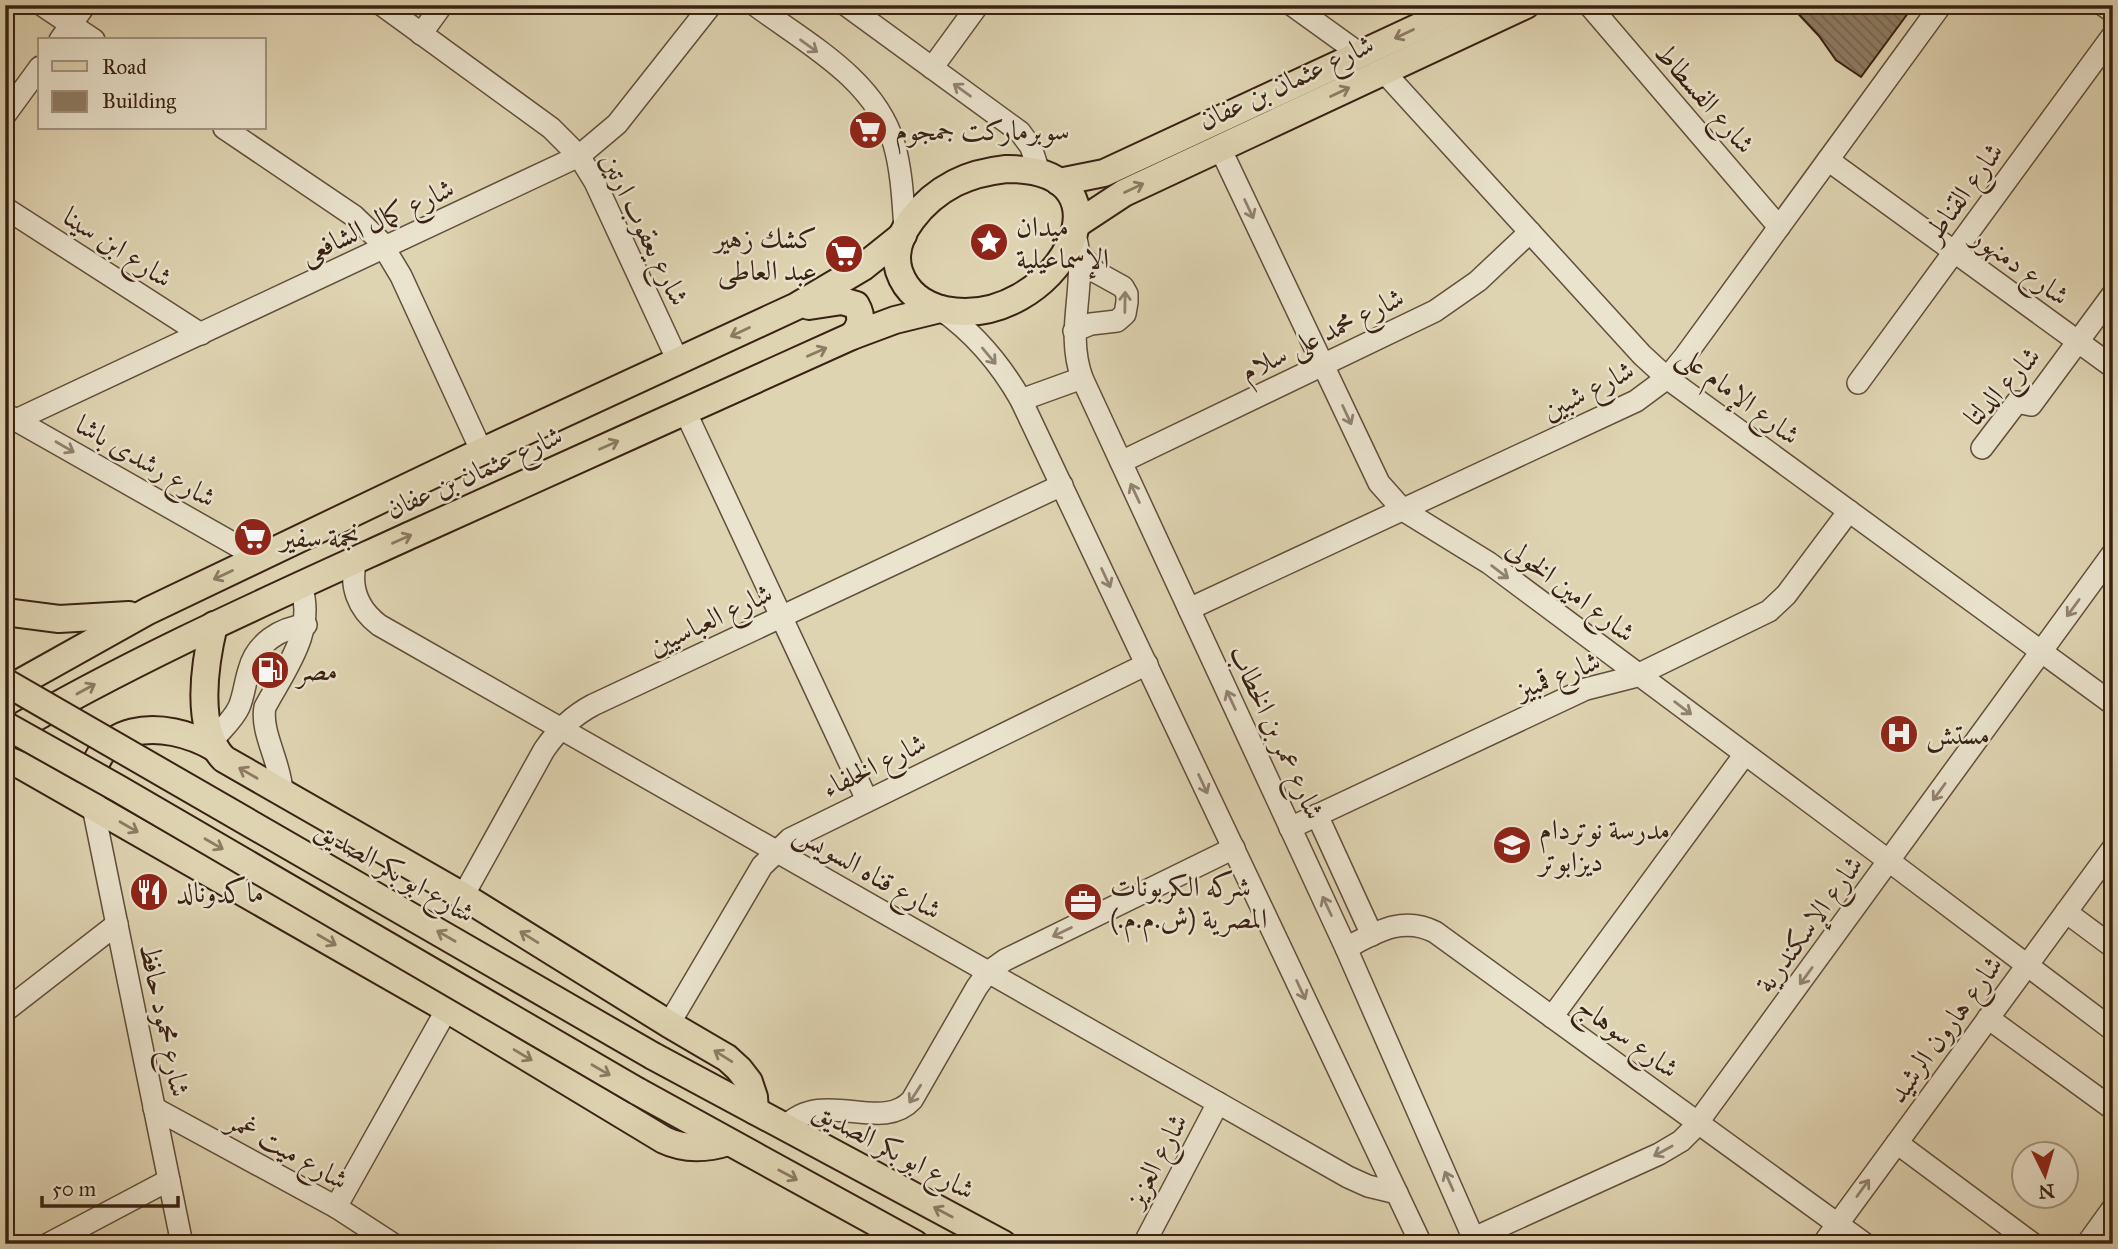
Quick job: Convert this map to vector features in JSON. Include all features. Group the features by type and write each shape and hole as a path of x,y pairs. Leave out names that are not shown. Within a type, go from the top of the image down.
{"main road":[{"name":"شارع عثمان بن عفان","path":"1049,177 1104,173 1466,5"},
{"name":"شارع عثمان بن عفان","path":"1077,238 1124,193 1526,5"},
{"path":"1006,169 1049,177 1073,201 1077,238 1051,274 1023,296 1002,305 955,312 940,309 921,300 905,286 898,266 899,245 904,233 926,204 943,190 984,172 1006,169"},
{"name":"شارع عثمان بن عفان","path":"5,691 148,611 786,311 842,281 904,233"},
{"path":"786,311 837,301 852,303 861,317 852,336"},
{"name":"شارع عثمان بن عفان","path":"5,735 108,677 301,585 852,336 895,320 940,309"},
{"path":"5,612 41,617 94,619 148,611"},
{"path":"213,744 206,710 205,678 214,625"},
{"name":"شارع ابو بكر الصديق","path":"5,682 653,1056 1003,1244"},
{"path":"5,725 637,1091 915,1244"},
{"name":"شارع ابو بكر الصديق","path":"93,807 91,786 95,767 105,749 120,737 139,729 169,730 213,744 230,763 463,896 734,1063 749,1082 755,1111"},
{"path":"5,759 23,766 447,1009 672,1144 697,1148 728,1142"}],"street":[{"path":"42,5 65,33 86,38"},
{"path":"65,33 85,5"},
{"name":"شارع يعقوب ارتين","path":"382,5 551,128 579,156 595,182 678,361"},
{"path":"421,34 442,5"},
{"name":"شارع كمال الشافعى","path":"11,417 201,334 579,156 617,124 711,5"},
{"path":"755,5 850,76 874,102 888,125 896,151 904,233"},
{"path":"846,5 1020,132 1049,177"},
{"path":"932,68 978,5"},
{"path":"1292,5 1360,54"},
{"name":"شارع الفسطاط","path":"1589,5 1779,227"},
{"name":"شارع شبين","path":"1189,609 1636,401 1667,378 1941,5"},
{"path":"2103,5 2113,12"},
{"name":"شارع القناطر","path":"1857,383 2113,35"},
{"path":"5,115 38,70"},
{"name":"شارع الإمام على","path":"1384,72 1642,355 1667,378 2113,704"},
{"path":"227,130 354,216 374,234 401,276 482,452"},
{"name":"شارع امين الخولى","path":"1220,148 1379,483 1403,510 1489,563 2113,1030"},
{"name":"شارع دمنهور","path":"1828,160 2113,367"},
{"name":"شارع ابن سينا","path":"5,208 201,334"},
{"name":"شارع محمد على سلام","path":"1121,462 1447,304 1478,281 1530,232"},
{"path":"1074,331 1091,324 1117,321 1125,314 1128,302 1123,287 1096,272 1077,238"},
{"name":"شارع عمر بن الخطاب","path":"1077,238 1080,282 1074,331 1075,351 1082,378 1346,948 1475,1241"},
{"name":"شارع الدلتا","path":"1982,448 2017,402 2031,405 2113,294"},
{"path":"940,309 953,317 986,351 1021,400 1421,1244"},
{"path":"1021,400 1082,378"},
{"path":"685,411 867,800"},
{"name":"شارع رشدى باشا","path":"11,417 259,558"},
{"name":"شارع العباسيين","path":"463,896 544,750 576,715 1062,485"},
{"name":"شارع قمبيز","path":"1290,828 1586,689 1638,674 1769,611 1786,595 1849,511"},
{"name":"شارع الإسكندرية","path":"1475,1241 1659,1154 1681,1141 1699,1123 2113,553"},
{"name":"شارع قناه السويس","path":"356,560 353,575 357,596 363,610 373,620 1218,1103 1361,1183 1396,1193"},
{"path":"282,792 279,766 265,727 265,707 299,645 306,625 306,602 301,585"},
{"path":"213,744 236,711 244,694 250,666 258,651 269,639 282,631 306,625"},
{"name":"شارع الخلفاء","path":"669,1024 757,875 776,851 798,834 1147,664"},
{"path":"236,711 265,727"},
{"path":"1552,1017 1745,754"},
{"name":"شارع محمود حافظ","path":"93,807 182,1244"},
{"path":"1317,815 1372,935"},
{"path":"785,1127 795,1116 820,1111 846,1109 885,1114 908,1105 977,986 988,972 1005,960 1234,848"},
{"name":"شارع هارون الرشيد","path":"1824,1244 2066,912 2104,877 2113,848"},
{"path":"2066,912 2113,947"},
{"path":"5,1011 117,924"},
{"name":"شارع سوهاج","path":"1346,948 1385,928 1402,924 1427,928 1865,1244"},
{"path":"336,1207 447,1009"},
{"path":"1988,1018 2113,1109"},
{"name":"شارع العزيز","path":"1144,1244 1218,1103"},
{"name":"شارع ميت غمر","path":"154,1108 336,1207 393,1244"},
{"path":"1897,1143 2033,1244"},
{"path":"48,1244 169,1180"},
{"path":"2087,1244 2113,1208"}],"building":[{"path":"1790,5 1914,5 1861,77 1836,60 1819,36"}],"place":[{"name":"سوبرماركت جمجوم","path":"868,130"},
{"name":"ميدان الإسماعيلية","path":"989,242"},
{"name":"كشك زهير عبد العاطى","path":"844,254"},
{"name":"نجمة سفير","path":"253,537"},
{"name":"مصر","path":"270,670"},
{"name":"مستش","path":"1899,734"},
{"name":"مدرسة نوتردام ديزابوتر","path":"1512,845"},
{"name":"ماكدونالد","path":"149,892"},
{"name":"شركه الكربونات المصرية (ش.م.م.)","path":"1083,902"}]}
